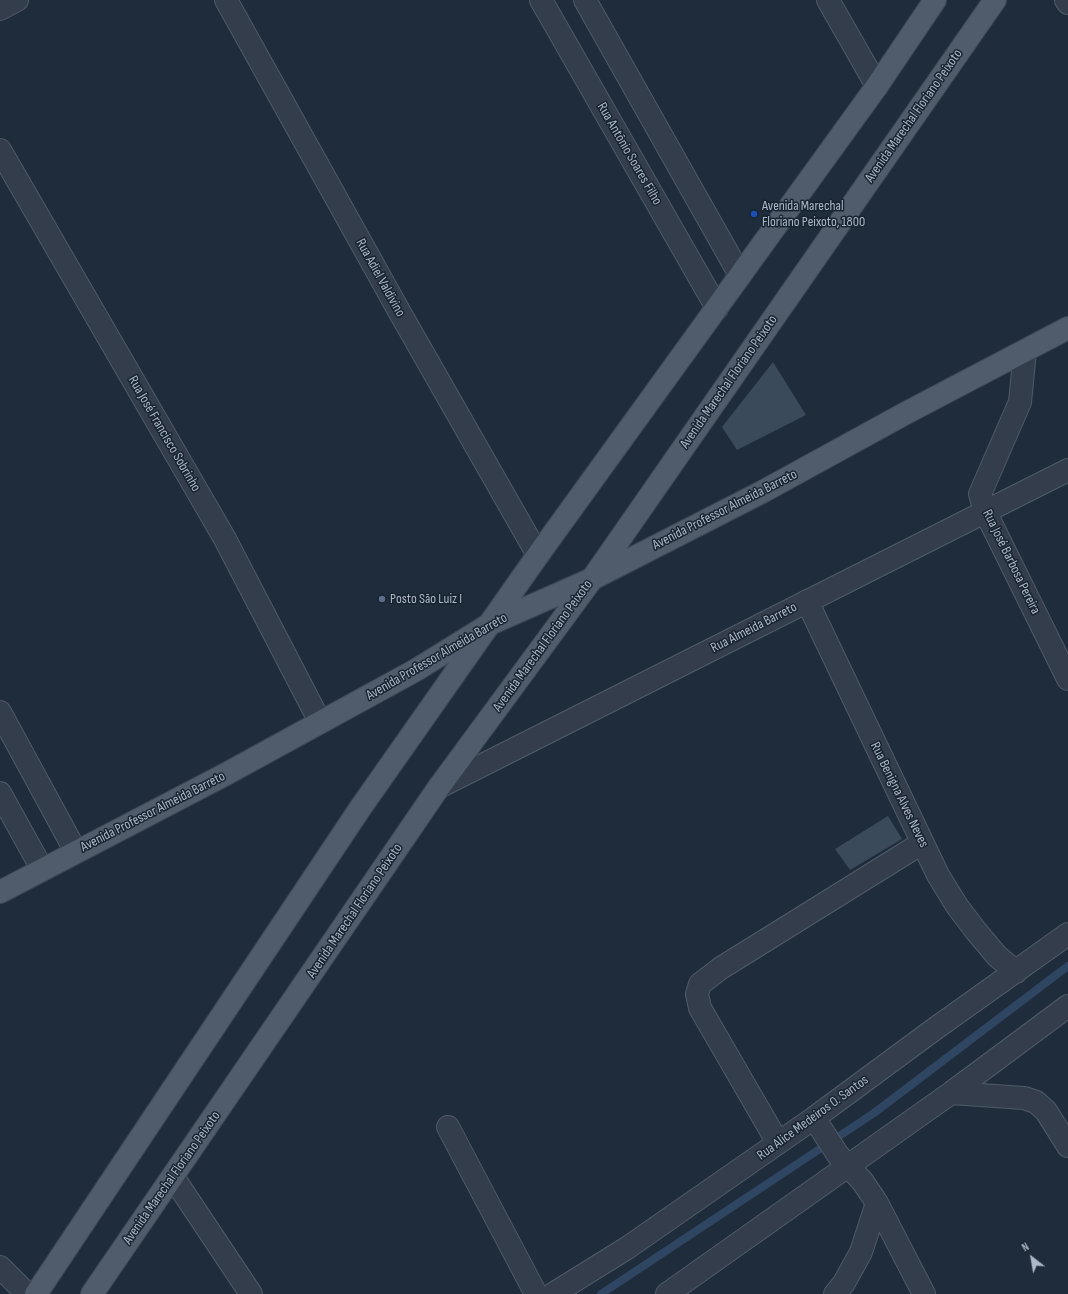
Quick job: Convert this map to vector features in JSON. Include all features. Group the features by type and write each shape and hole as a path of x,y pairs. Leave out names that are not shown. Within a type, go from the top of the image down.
{"main road":[{"path":"36,1294 361,807 538,555 877,86 935,0"},
{"name":"Avenida Marechal Floriano Peixoto","path":"92,1294 439,787 592,579 995,0"},
{"name":"Avenida Professor Almeida Barreto","path":"0,892 226,774 416,670 490,624 592,579 762,492 906,413 1068,328"}],"street":[{"path":"0,9 17,0"},
{"name":"Rua Adiel Valdivino","path":"226,0 398,312 538,555"},
{"name":"Rua Antônio Soares Filho","path":"541,0 718,308"},
{"path":"585,0 740,275"},
{"path":"828,0 877,86"},
{"name":"Rua José Francisco Sobrinho","path":"0,150 225,539 320,722"},
{"name":"Rua José Barbosa Pereira","path":"1025,350 1020,402 980,494 986,511 1068,679"},
{"name":"Rua Almeida Barreto","path":"439,787 1068,470"},
{"name":"Rua Benigna Alves Neves","path":"807,601 922,842 957,906 997,956 1016,972"},
{"path":"0,712 76,852"},
{"path":"0,793 42,869"},
{"path":"778,1143 700,1008 697,994 700,984 707,977 922,842"},
{"name":"Rua Alice Medeiros O. Santos","path":"553,1294 627,1248 778,1143 818,1125 936,1028 1068,934"},
{"path":"667,1294 843,1160 951,1093 1068,1006"},
{"path":"951,1093 1024,1098 1036,1102 1046,1111 1068,1146"},
{"path":"818,1125 843,1160 863,1182 877,1203 924,1294"},
{"path":"448,1127 536,1294"},
{"path":"173,1177 251,1294"},
{"path":"835,1294 844,1283 861,1252 877,1203"},
{"path":"0,1267 26,1294"}],"building":[{"path":"773,362 806,415 737,450 722,427"},
{"path":"888,816 902,839 850,870 835,849"}],"waterway":[{"path":"601,1294 874,1113 1068,966"}],"place":[{"name":"Avenida Marechal Floriano Peixoto, 1800","path":"754,214"},
{"name":"Posto São Luiz I","path":"382,599"}]}
